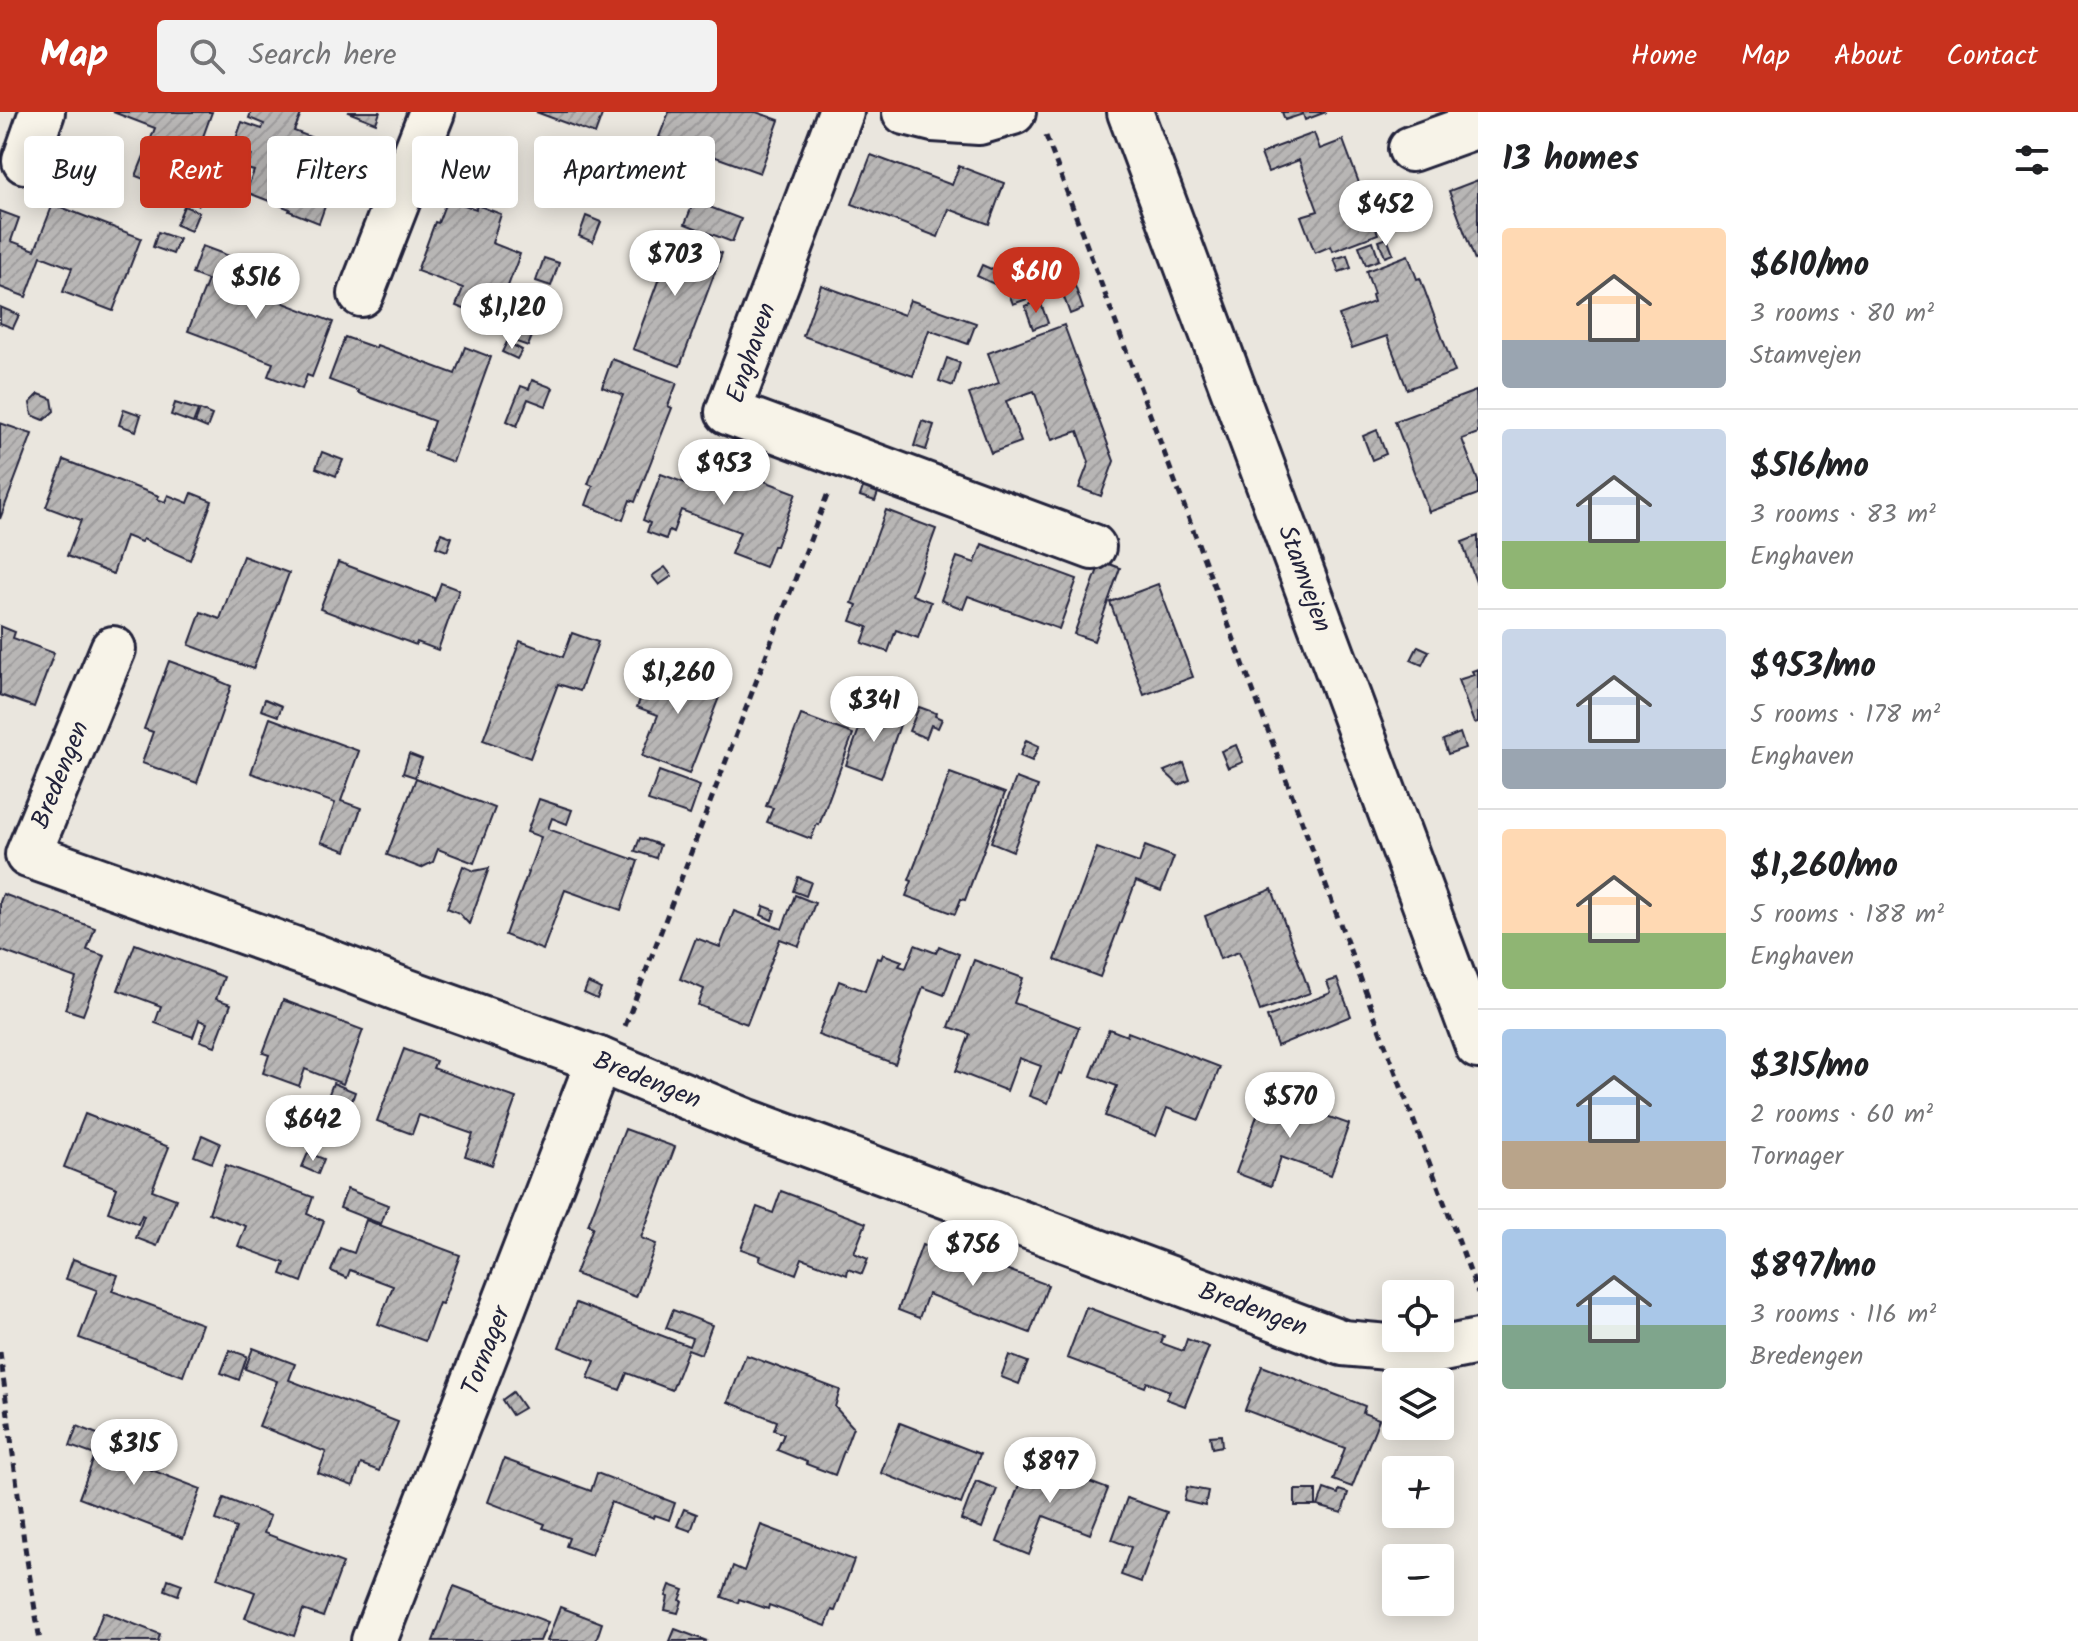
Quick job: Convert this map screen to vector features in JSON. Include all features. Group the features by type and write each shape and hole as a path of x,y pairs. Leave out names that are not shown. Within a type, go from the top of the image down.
{"street":[{"path":"34,136 42,112"},
{"path":"361,294 432,112"},
{"name":"Enghaven","path":"841,112 728,412 1093,547"},
{"path":"905,112 933,119 979,122 1028,120"},
{"name":"Stamvejen","path":"1130,112 1478,1046"},
{"path":"1411,149 1478,125"},
{"name":"Bredengen","path":"113,649 28,855 599,1060 748,1122 1343,1343 1433,1351 1478,1342"},
{"name":"Tornager","path":"374,1641 599,1060"}],"path":[{"path":"1028,120 1478,1293"},
{"path":"599,1060 618,1045 842,454"},
{"path":"0,1352 40,1641"}],"building":[{"path":"113,112 212,112 203,136 152,136 155,128"},
{"path":"251,112 302,112 294,131 307,136 267,136 267,200 251,194 254,171 251,170 251,136 237,136 242,122 262,129 264,124 249,118"},
{"path":"348,112 380,112 376,123"},
{"path":"536,112 603,112 595,134"},
{"path":"669,112 756,112 779,120 760,173 715,157 715,136 659,136"},
{"path":"1282,112 1326,112 1305,120 1303,114 1285,120"},
{"path":"1314,133 1320,149 1343,140 1378,234 1333,251 1331,246 1315,253 1301,216 1318,211 1299,160 1268,172 1261,154"},
{"path":"871,155 952,185 959,166 1004,183 989,224 949,209 938,237 852,204"},
{"path":"1478,180 1478,259 1475,260 1449,191"},
{"path":"51,208 63,208 141,238 113,311 63,292 72,268 41,256 26,297 0,287 0,211 19,218 11,241 35,250"},
{"path":"183,208 199,212 191,231 176,225"},
{"path":"287,208 324,208 319,223"},
{"path":"444,208 485,208 501,214 492,243 520,254 502,302 497,300 490,319 456,306 463,288 417,271 435,222 438,223"},
{"path":"691,208 712,208 741,219 732,242 685,224"},
{"path":"586,216 601,222 593,242 579,236"},
{"path":"158,232 179,239 173,254 153,247"},
{"path":"675,236 722,253 680,366 633,349 659,278 638,271 647,248 668,255"},
{"path":"1387,238 1393,254 1385,257 1379,241"},
{"path":"1373,241 1379,260 1366,265 1359,246"},
{"path":"202,246 251,264 243,287 333,322 312,377 307,375 302,389 268,376 273,363 188,331 208,280 192,274"},
{"path":"1347,255 1351,268 1339,272 1334,259"},
{"path":"1408,255 1417,279 1420,278 1455,372 1407,389 1387,336 1352,348 1339,315 1374,302 1366,271"},
{"path":"544,258 559,263 551,286 536,281"},
{"path":"982,265 1000,273 994,284 977,276"},
{"path":"1045,278 1050,291 1013,304 1008,291"},
{"path":"821,285 904,315 910,300 976,323 968,344 929,330 913,376 803,336"},
{"path":"1075,286 1083,309 1070,314 1062,292"},
{"path":"1040,301 1048,323 1033,329 1025,306"},
{"path":"0,307 19,315 13,328 0,323"},
{"path":"517,314 538,322 528,346 508,339"},
{"path":"1064,325 1114,461 1101,496 1079,488 1089,462 1078,431 1052,440 1034,391 1006,401 1021,442 991,453 969,394 999,383 988,353"},
{"path":"345,337 376,348 377,345 455,374 465,347 491,357 453,462 424,451 434,421 329,380"},
{"path":"507,342 522,350 517,359 502,352"},
{"path":"947,358 960,363 953,386 939,381"},
{"path":"612,359 677,383 668,406 672,408 635,502 630,500 623,520 586,505 593,486 588,484 623,395 602,387"},
{"path":"532,380 553,388 546,406 528,399 517,426 507,421 521,386 529,389"},
{"path":"1476,391 1478,433 1462,439 1478,481 1478,494 1429,512 1395,421"},
{"path":"39,394 52,399 54,411 44,420 32,415 30,403"},
{"path":"175,403 198,410 193,423 171,415"},
{"path":"124,409 141,415 136,431 119,425"},
{"path":"200,410 212,415 207,428 195,423"},
{"path":"922,421 934,425 926,450 914,446"},
{"path":"0,423 32,434 0,519"},
{"path":"1377,430 1386,454 1372,460 1363,436"},
{"path":"322,452 343,460 336,476 316,468"},
{"path":"696,455 796,493 765,567 731,554 740,532 681,510 673,532 669,530 666,539 647,532 650,523 643,520 661,474 685,483"},
{"path":"64,460 159,496 157,499 165,502 168,495 188,503 192,493 212,501 190,560 143,539 141,542 126,536 113,574 67,556 81,520 46,507"},
{"path":"865,482 880,487 875,501 860,496"},
{"path":"886,510 936,529 912,595 931,602 918,638 896,630 888,652 862,643 868,627 851,621 857,605 852,603"},
{"path":"441,533 452,537 447,551 436,547"},
{"path":"1478,536 1478,588 1462,542"},
{"path":"982,544 1077,579 1059,629 968,596 963,609 941,600 957,557 975,563"},
{"path":"243,556 289,573 253,669 189,645 201,612 220,619"},
{"path":"1101,561 1120,568 1094,641 1074,634"},
{"path":"338,562 434,598 434,602 441,583 459,590 438,650 417,642 416,645 320,609"},
{"path":"665,567 672,576 659,585 652,576"},
{"path":"1158,584 1193,677 1144,695 1110,602"},
{"path":"0,626 15,632 13,638 54,653 34,707 0,695"},
{"path":"572,633 598,642 580,691 558,684 530,758 483,740 520,641 563,657"},
{"path":"1418,646 1429,651 1422,665 1411,660"},
{"path":"169,661 231,686 197,783 142,763 153,732 144,729"},
{"path":"654,665 673,672 674,668 723,687 689,774 642,756 658,715 637,707"},
{"path":"1478,669 1478,722 1474,723 1458,680 1474,675 1472,671"},
{"path":"265,699 282,706 278,716 261,710"},
{"path":"919,707 936,713 935,716 942,719 938,728 931,725 926,738 909,731"},
{"path":"866,710 901,722 881,778 846,765"},
{"path":"801,715 853,734 811,839 767,822 773,808 766,806"},
{"path":"270,718 359,751 341,801 361,808 346,851 321,842 335,803 251,773"},
{"path":"1460,733 1465,748 1448,754 1443,740"},
{"path":"1026,740 1039,746 1032,761 1020,756"},
{"path":"1236,745 1243,762 1228,768 1221,751"},
{"path":"409,754 422,759 415,777 403,773"},
{"path":"1184,763 1190,780 1179,785 1164,771"},
{"path":"659,771 700,786 690,815 648,801"},
{"path":"950,773 1005,793 965,900 961,899 955,914 906,896 912,881 909,880"},
{"path":"416,778 495,808 474,863 438,849 433,862 421,868 387,855"},
{"path":"1016,778 1038,786 1013,851 991,842"},
{"path":"539,799 572,810 567,824 552,818 548,829 638,861 621,910 565,890 543,950 505,935 541,837 527,832"},
{"path":"640,838 660,845 656,858 635,851"},
{"path":"1145,846 1174,857 1161,891 1136,881 1100,977 1055,960 1097,848 1139,863"},
{"path":"463,866 474,871 489,868 469,924 459,913 447,908"},
{"path":"798,877 811,882 806,896 793,891"},
{"path":"1272,889 1310,993 1260,1011 1239,952 1220,959 1205,916"},
{"path":"3,894 95,928 87,950 105,956 83,1015 65,1009 76,978 0,950 0,902"},
{"path":"795,895 815,903 799,946 780,939 747,1024 698,1005 704,989 680,979 696,938 720,947 734,911 782,929"},
{"path":"764,906 775,910 772,920 761,915"},
{"path":"135,944 224,977 216,999 231,1004 215,1046 200,1041 207,1023 199,1020 193,1037 155,1023 161,1006 118,990"},
{"path":"915,945 936,953 939,946 959,954 944,995 923,987 895,1064 818,1035 839,981 865,991 877,958 881,959 883,954 902,961 899,966 906,968"},
{"path":"974,960 1023,978 1014,1003 1079,1027 1048,1103 1029,1096 1041,1066 1019,1058 1007,1091 956,1071 970,1034 949,1027"},
{"path":"1337,979 1351,1016 1277,1046 1267,1017 1331,993 1327,982"},
{"path":"588,983 601,989 597,999 584,993"},
{"path":"283,1000 363,1030 343,1084 305,1069 299,1086 263,1073 269,1055 263,1053"},
{"path":"1109,1029 1127,1036 1128,1032 1220,1067 1199,1120 1167,1108 1156,1136 1105,1116 1117,1086 1091,1076"},
{"path":"404,1049 436,1061 433,1068 516,1098 492,1165 465,1156 473,1134 419,1115 412,1134 377,1121"},
{"path":"333,1083 355,1092 340,1135 317,1126"},
{"path":"1265,1094 1349,1124 1331,1175 1281,1157 1271,1186 1236,1173"},
{"path":"85,1114 169,1147 152,1190 176,1199 157,1246 136,1238 144,1216 138,1224 108,1212 117,1188 64,1167"},
{"path":"625,1129 675,1147 641,1238 656,1244 636,1297 575,1274 593,1227 588,1225"},
{"path":"202,1135 220,1143 212,1163 194,1156"},
{"path":"308,1153 324,1159 318,1174 302,1167"},
{"path":"226,1165 313,1197 307,1214 324,1221 302,1282 281,1274 285,1263 238,1246 246,1226 209,1213"},
{"path":"347,1189 388,1205 381,1224 340,1208"},
{"path":"781,1191 866,1223 854,1253 868,1259 862,1274 848,1269 847,1275 802,1258 796,1274 759,1260 761,1256 741,1249 757,1207 773,1213"},
{"path":"366,1220 460,1255 425,1341 378,1324 393,1286 350,1270 347,1278 331,1271 340,1248 354,1253"},
{"path":"922,1245 939,1251 941,1247 958,1251 1048,1285 1030,1333 928,1294 919,1318 898,1310"},
{"path":"73,1259 118,1275 112,1291 202,1324 183,1376 79,1338 97,1290 66,1279"},
{"path":"576,1303 689,1346 692,1338 666,1328 673,1310 712,1325 701,1354 688,1349 672,1390 627,1373 620,1390 588,1378 595,1361 559,1347"},
{"path":"1086,1307 1164,1336 1161,1343 1183,1351 1187,1339 1209,1347 1185,1406 1166,1399 1170,1391 1147,1382 1145,1387 1067,1358"},
{"path":"253,1348 295,1364 289,1380 398,1422 379,1471 361,1464 353,1486 318,1473 326,1452 259,1426 277,1381 245,1369"},
{"path":"230,1350 247,1356 239,1380 221,1373"},
{"path":"746,1355 840,1390 835,1407 853,1427 835,1475 777,1450 784,1434 774,1430 777,1421 728,1402"},
{"path":"1009,1355 1028,1362 1019,1384 1001,1377"},
{"path":"1262,1366 1365,1406 1363,1413 1379,1419 1352,1487 1333,1480 1345,1448 1245,1410"},
{"path":"513,1392 524,1408 512,1415 502,1400"},
{"path":"900,1423 980,1454 961,1504 881,1473"},
{"path":"77,1426 123,1444 118,1457 201,1489 183,1538 79,1498 95,1455 70,1446"},
{"path":"1221,1435 1222,1446 1212,1448 1210,1436"},
{"path":"504,1459 591,1491 597,1473 675,1503 669,1520 655,1515 654,1518 611,1502 591,1555 566,1546 569,1538 543,1528 545,1524 488,1502"},
{"path":"1029,1459 1108,1489 1090,1534 1044,1516 1029,1555 997,1542"},
{"path":"976,1481 997,1489 982,1528 961,1520"},
{"path":"1187,1487 1208,1491 1205,1506 1184,1501"},
{"path":"1324,1489 1338,1494 1339,1490 1348,1493 1342,1513 1318,1506"},
{"path":"1295,1490 1316,1490 1316,1506 1295,1506"},
{"path":"224,1498 270,1516 264,1533 343,1563 323,1617 303,1610 294,1636 245,1618 255,1592 217,1578 236,1528 216,1520"},
{"path":"1127,1498 1167,1512 1141,1582 1121,1575 1131,1547 1112,1540"},
{"path":"684,1509 697,1514 691,1531 677,1526"},
{"path":"761,1525 854,1560 835,1611 832,1610 826,1626 769,1605 768,1609 722,1597 733,1566 744,1571"},
{"path":"168,1579 182,1584 178,1595 165,1590"},
{"path":"670,1585 684,1590 678,1613 665,1610"},
{"path":"454,1586 548,1622 540,1641 433,1641"},
{"path":"560,1607 602,1623 596,1641 547,1641"},
{"path":"103,1612 160,1634 158,1641 93,1639"},
{"path":"675,1629 707,1641 670,1641"}]}
